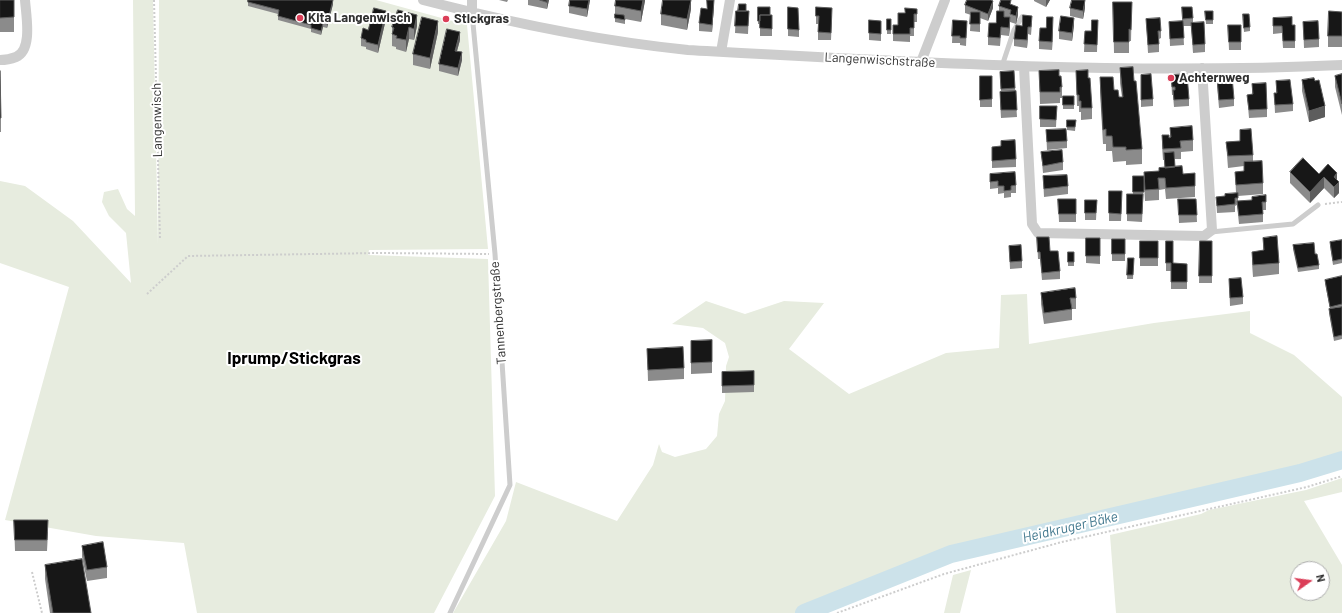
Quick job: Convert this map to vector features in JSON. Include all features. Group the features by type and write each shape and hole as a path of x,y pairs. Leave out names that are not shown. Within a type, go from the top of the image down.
{"street":[{"path":"0,60 16,58 25,47 27,39 25,0"},
{"name":"Langenwischstraße","path":"423,0 555,32 636,45 720,52 1024,67 1098,69 1342,65"},
{"name":"Tannenbergstraße","path":"472,0 472,13"},
{"path":"720,52 730,0"},
{"path":"921,62 946,0"},
{"path":"1024,67 1032,224 1038,234 1204,236 1212,230 1202,68"}],"lane":[{"name":"Tannenbergstraße","path":"450,613 510,485 494,254 472,13"},
{"path":"1002,66 1014,30 1022,17"},
{"path":"1209,232 1293,224 1318,205"}],"path":[{"name":"Langenwisch","path":"154,0 160,240"},
{"path":"1318,205 1342,202"},
{"path":"147,294 188,256 379,253 494,254"},
{"path":"837,613 944,574 1025,552 1307,487 1342,476"},
{"path":"32,572 42,613"}],"shaded area":[{"path":"133,0 153,0 158,245 159,0 376,0 467,25 488,249 369,250 368,255 488,259 495,496 434,613 197,613 184,543 96,536 5,520 69,287 0,263 0,181 25,186 73,221 131,283 126,233 109,216 102,202 104,192 118,189 127,209 135,216"},
{"path":"1027,294 1029,344 1154,323 1250,311 1250,333 1294,355 1342,397 1342,459 1300,472 950,553 799,613 453,613 506,521 516,482 617,521 653,465 659,444 662,452 675,457 706,449 717,436 719,414 725,401 726,366 729,357 725,343 703,328 672,324 706,301 745,314 784,301 824,303 789,349 849,394 946,353 999,348 1001,295"},
{"path":"1342,478 1342,492 1304,501 1342,565 1342,613 1116,613 1110,535 1201,514 1209,510 1306,490"},
{"path":"971,570 960,613 944,613 953,575"}],"building":[{"path":"0,0 14,0 14,17 0,18"},
{"path":"248,0 333,0 327,24 323,23 321,31 311,28 311,25 278,16 279,10 248,2"},
{"path":"570,0 589,0 587,9 569,6"},
{"path":"616,0 643,0 641,11 615,6"},
{"path":"663,0 691,0 687,19 661,14"},
{"path":"707,0 714,0 712,25 699,23 701,8 707,9"},
{"path":"967,0 993,1 988,14 965,5"},
{"path":"1001,0 1011,0 1010,4 1018,7 1016,16 1010,14 1011,10 999,6"},
{"path":"1072,0 1085,0 1083,11 1070,8"},
{"path":"1113,2 1132,2 1129,42 1114,42"},
{"path":"739,4 746,4 746,11 738,11"},
{"path":"758,7 770,7 770,15 760,15 760,21 758,21"},
{"path":"788,7 798,8 799,30 788,29"},
{"path":"816,7 832,8 831,33 818,32 819,16 816,16"},
{"path":"1182,7 1192,7 1193,18 1183,19"},
{"path":"374,8 386,11 378,45 366,42 366,40 361,38 363,28 368,30"},
{"path":"905,8 917,9 917,14 914,14 914,28 910,28 910,34 893,34 893,25 898,25 898,13 905,13"},
{"path":"398,10 417,15 414,29 409,27 406,40 396,38 397,36 392,34 394,28 392,27"},
{"path":"736,11 749,11 748,26 735,26"},
{"path":"997,11 1004,11 1004,17 1010,17 1009,28 1001,27 1000,38 988,37 989,23 996,23"},
{"path":"1205,11 1213,11 1213,20 1206,20"},
{"path":"1329,11 1342,12 1342,36 1328,36"},
{"path":"971,12 980,12 980,24 970,24"},
{"path":"615,14 624,15 625,20 615,18"},
{"path":"1243,14 1249,14 1250,27 1244,28"},
{"path":"760,15 772,15 772,29 760,28"},
{"path":"1023,15 1032,16 1031,27 1028,27 1027,40 1014,39 1016,25 1022,26"},
{"path":"1061,16 1074,18 1072,33 1059,31"},
{"path":"422,17 438,21 430,58 413,54"},
{"path":"1047,17 1053,17 1052,42 1039,41 1040,28 1046,28"},
{"path":"1292,17 1292,25 1295,25 1295,41 1283,41 1282,26 1273,26 1273,18"},
{"path":"1160,18 1161,31 1158,31 1159,44 1148,45 1146,19"},
{"path":"887,19 891,19 891,30 887,30"},
{"path":"869,20 881,21 881,34 869,33"},
{"path":"953,20 967,21 966,38 952,36"},
{"path":"1092,20 1098,20 1097,45 1084,44 1085,31 1091,31"},
{"path":"1183,21 1184,38 1170,39 1169,22"},
{"path":"1318,21 1319,39 1304,40 1303,22"},
{"path":"1204,22 1205,44 1193,45 1191,23"},
{"path":"1228,25 1241,25 1241,42 1229,42"},
{"path":"447,29 460,32 455,51 462,52 458,68 439,64"},
{"path":"1133,67 1134,81 1136,81 1142,149 1126,150 1126,147 1113,147 1112,136 1106,136 1106,129 1103,130 1100,77 1113,77 1114,90 1118,90 1119,97 1123,97 1120,68"},
{"path":"1059,70 1062,87 1060,87 1060,92 1040,92 1039,71"},
{"path":"1088,70 1092,108 1081,108 1081,101 1079,101 1079,95 1077,95 1076,71"},
{"path":"0,71 1,118 0,118"},
{"path":"1014,71 1015,88 1001,89 1000,72"},
{"path":"1151,74 1153,99 1141,100 1141,75"},
{"path":"1187,74 1189,99 1174,100 1173,90 1175,90 1175,87 1172,87 1171,75"},
{"path":"1342,74 1342,104 1335,76"},
{"path":"980,76 992,76 992,99 980,100"},
{"path":"1232,76 1234,99 1219,100 1217,78"},
{"path":"1314,78 1315,81 1319,80 1325,106 1309,111 1302,80"},
{"path":"1290,80 1293,104 1275,105 1274,93 1277,93 1276,81"},
{"path":"1266,83 1267,109 1249,110 1247,95 1253,94 1252,84"},
{"path":"1016,91 1017,110 1001,110 1000,92"},
{"path":"1063,96 1074,96 1074,105 1063,105"},
{"path":"1040,106 1057,106 1056,120 1040,119"},
{"path":"1067,120 1076,120 1075,127 1067,127"},
{"path":"1192,126 1193,140 1180,141 1181,148 1163,149 1162,135 1169,135 1169,138 1171,137 1170,128"},
{"path":"1066,129 1067,141 1047,142 1046,130"},
{"path":"1251,129 1253,155 1228,156 1226,142 1240,141 1240,130"},
{"path":"1015,140 1016,159 992,161 992,147 1001,146 1001,141"},
{"path":"1062,150 1063,162 1043,166 1041,152"},
{"path":"1174,152 1175,167 1165,168 1164,153"},
{"path":"1303,158 1319,174 1328,164 1337,173 1334,177 1339,182 1334,187 1324,177 1310,192 1290,172"},
{"path":"1262,161 1263,183 1236,185 1235,172 1244,171 1244,162"},
{"path":"1182,166 1183,174 1195,173 1195,186 1166,188 1165,178 1158,178 1159,189 1145,190 1144,172 1159,171 1159,168"},
{"path":"1015,172 1016,185 1011,186 1011,190 1004,191 1004,186 998,186 998,181 990,182 990,174"},
{"path":"1067,175 1068,186 1044,189 1043,176"},
{"path":"1133,176 1144,176 1144,192 1133,192"},
{"path":"1109,191 1122,191 1121,214 1109,213"},
{"path":"1238,193 1238,198 1235,198 1235,204 1217,206 1216,197 1225,196 1225,194"},
{"path":"1127,194 1143,194 1142,214 1127,214"},
{"path":"1266,195 1266,202 1262,202 1263,214 1239,216 1237,201 1252,200 1252,197"},
{"path":"1058,199 1076,199 1076,214 1059,214"},
{"path":"1178,199 1196,199 1197,215 1179,215"},
{"path":"1085,200 1097,200 1096,213 1085,213"},
{"path":"1277,236 1279,263 1253,265 1252,252 1264,250 1263,238"},
{"path":"1037,237 1049,237 1050,251 1058,251 1060,271 1042,273"},
{"path":"1086,238 1100,238 1100,256 1086,256"},
{"path":"1112,239 1125,239 1125,254 1112,254"},
{"path":"1342,240 1342,259 1333,261 1330,242"},
{"path":"1140,241 1158,241 1158,258 1140,258"},
{"path":"1166,241 1173,241 1173,263 1187,264 1187,282 1171,282 1171,263 1166,263"},
{"path":"1200,241 1212,241 1212,276 1199,276"},
{"path":"1314,243 1315,254 1317,254 1319,265 1298,268 1293,245"},
{"path":"1021,245 1022,261 1010,262 1009,246"},
{"path":"1068,252 1074,252 1074,262 1068,262"},
{"path":"1128,258 1134,258 1133,275 1127,275"},
{"path":"1342,276 1342,304 1330,307 1325,280"},
{"path":"1241,278 1243,297 1230,298 1229,279"},
{"path":"1075,288 1076,298 1070,298 1072,309 1044,313 1041,293"},
{"path":"1342,307 1342,335 1334,337 1329,309"},
{"path":"712,340 712,362 691,363 691,341"},
{"path":"683,347 684,368 648,370 647,349"},
{"path":"754,371 754,385 722,386 722,372"},
{"path":"14,520 48,520 47,540 15,540"},
{"path":"103,542 107,567 87,570 82,546"},
{"path":"82,559 91,613 53,613 45,565"}],"waterway":[{"name":"Heidkruger Bäke","path":"804,613 951,554 1300,473 1342,460"}],"place":[{"name":"Kita Langenwisch","path":"300,18"},
{"name":"Stickgras","path":"446,19"},
{"name":"Achternweg","path":"1171,78"}],"district":[{"name":"Iprump/Stickgras","path":"294,358"}]}
